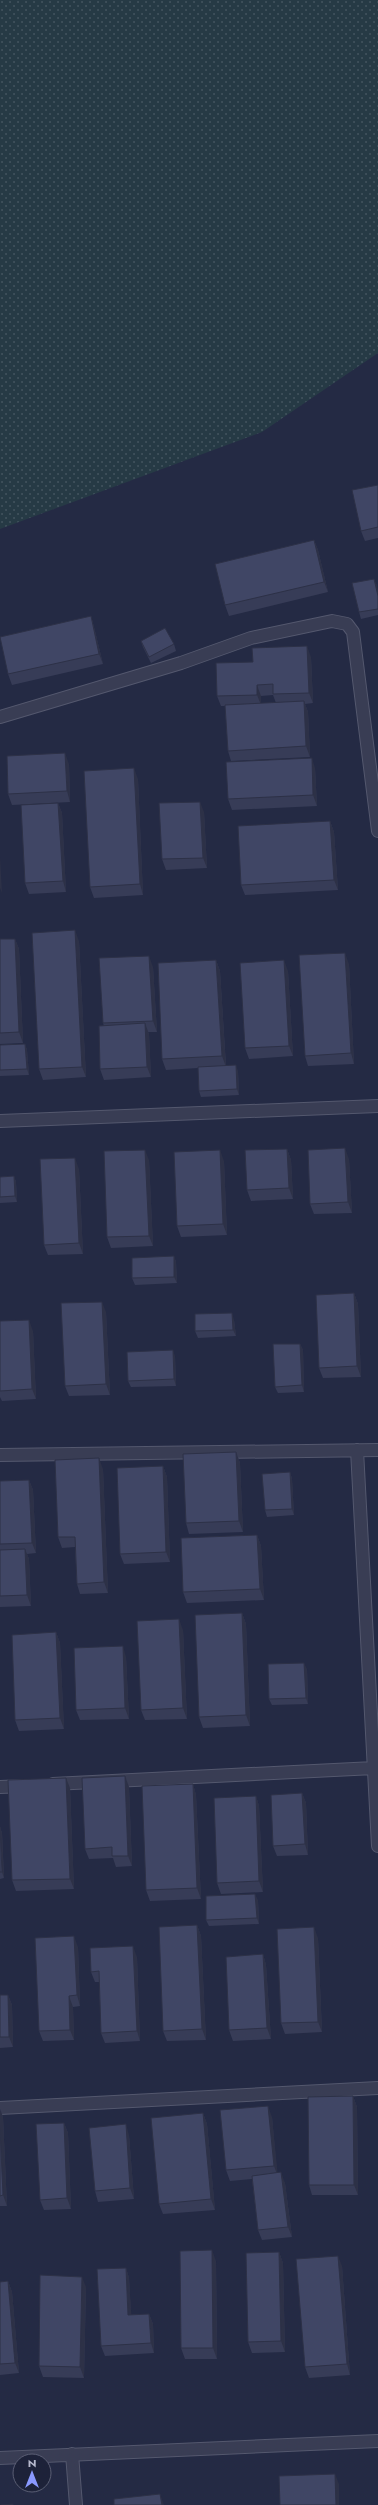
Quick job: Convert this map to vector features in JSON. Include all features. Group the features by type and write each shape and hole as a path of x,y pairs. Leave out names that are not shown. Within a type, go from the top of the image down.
{"street":[{"path":"0,717 181,663 251,638 332,621 347,624 353,632 378,831"},
{"path":"0,1121 378,1106"},
{"path":"357,1450 378,1846"},
{"path":"0,1455 378,1450"},
{"path":"0,1787 374,1768"},
{"path":"0,2108 378,2088"},
{"path":"0,2458 378,2441"},
{"path":"72,2454 76,2505"}],"shaded area":[{"path":"0,0 378,0 378,353 262,432 0,529"}],"building":[{"path":"378,485 378,527 361,531 352,490"},
{"path":"314,540 324,582 225,605 215,564"},
{"path":"374,579 378,596 378,609 359,612 352,583"},
{"path":"91,616 99,654 8,674 0,637"},
{"path":"165,628 174,644 149,657 141,641"},
{"path":"307,646 309,693 273,694 273,684 257,685 257,695 217,696 216,663 253,662 252,648"},
{"path":"304,701 306,746 228,751 225,705"},
{"path":"65,753 67,791 8,794 7,756"},
{"path":"312,758 313,795 228,799 226,762"},
{"path":"134,768 140,884 90,887 84,771"},
{"path":"200,802 203,858 162,859 159,803"},
{"path":"58,803 63,881 25,883 21,805"},
{"path":"330,821 334,880 241,885 238,826"},
{"path":"75,930 82,1067 39,1069 32,933"},
{"path":"0,939 15,939 19,1032 0,1033"},
{"path":"345,953 351,1053 305,1056 299,955"},
{"path":"149,956 153,1021 103,1023 99,958"},
{"path":"216,960 222,1056 162,1059 158,963"},
{"path":"284,960 289,1046 245,1048 240,963"},
{"path":"145,1023 147,1067 100,1069 99,1026"},
{"path":"25,1044 27,1069 0,1070 0,1045"},
{"path":"236,1065 237,1089 199,1091 198,1067"},
{"path":"345,1148 348,1202 310,1204 308,1150"},
{"path":"287,1149 289,1188 247,1190 245,1150"},
{"path":"145,1150 149,1236 107,1237 104,1151"},
{"path":"220,1150 223,1224 177,1226 174,1152"},
{"path":"75,1158 79,1243 44,1245 40,1159"},
{"path":"14,1176 15,1196 0,1197 0,1177"},
{"path":"174,1256 174,1277 132,1278 132,1258"},
{"path":"354,1293 357,1366 319,1368 316,1295"},
{"path":"102,1302 106,1384 65,1386 61,1303"},
{"path":"232,1313 233,1330 195,1331 195,1314"},
{"path":"29,1320 32,1389 0,1391 0,1321"},
{"path":"273,1344 300,1344 302,1385 275,1387"},
{"path":"173,1350 174,1379 128,1381 127,1352"},
{"path":"236,1452 239,1521 186,1523 183,1454"},
{"path":"99,1458 104,1582 77,1584 75,1537 58,1537 55,1460"},
{"path":"163,1466 166,1552 120,1554 117,1468"},
{"path":"290,1472 292,1509 265,1510 262,1474"},
{"path":"29,1480 32,1543 0,1544 0,1481"},
{"path":"257,1535 260,1589 183,1592 181,1538"},
{"path":"25,1549 27,1595 0,1596 0,1550"},
{"path":"242,1613 246,1715 199,1717 195,1615"},
{"path":"179,1619 183,1708 141,1710 137,1621"},
{"path":"56,1632 60,1718 15,1720 12,1635"},
{"path":"123,1646 125,1708 76,1710 74,1648"},
{"path":"304,1663 306,1698 269,1699 268,1664"},
{"path":"125,1776 128,1856 112,1856 112,1847 85,1849 82,1778"},
{"path":"66,1778 70,1879 12,1880 8,1780"},
{"path":"193,1784 197,1888 146,1890 142,1786"},
{"path":"302,1793 305,1844 273,1846 271,1795"},
{"path":"256,1796 259,1881 217,1883 214,1798"},
{"path":"0,1827 2,1872 0,1872"},
{"path":"255,1894 257,1918 206,1920 206,1896"},
{"path":"197,1925 202,2029 163,2031 159,1927"},
{"path":"314,1927 318,2022 281,2023 277,1929"},
{"path":"74,1936 77,1995 69,1996 70,2030 39,2031 35,1938"},
{"path":"133,1946 137,2031 101,2033 99,1971 91,1972 90,1948"},
{"path":"263,1954 267,2028 229,2030 226,1957"},
{"path":"0,1995 8,1995 9,2037 0,2037"},
{"path":"353,2096 354,2185 309,2185 308,2097"},
{"path":"268,2106 274,2166 226,2170 220,2110"},
{"path":"203,2113 211,2199 159,2204 151,2118"},
{"path":"64,2123 67,2198 40,2200 36,2124"},
{"path":"126,2124 130,2188 95,2191 89,2128"},
{"path":"0,2129 3,2195 0,2196"},
{"path":"281,2172 288,2227 258,2230 252,2176"},
{"path":"212,2250 213,2348 181,2348 180,2251"},
{"path":"279,2252 281,2341 248,2342 246,2253"},
{"path":"338,2256 347,2364 305,2367 296,2259"},
{"path":"126,2268 128,2315 149,2314 151,2343 101,2346 97,2269"},
{"path":"40,2275 82,2277 80,2367 39,2366"},
{"path":"8,2281 15,2363 0,2364 0,2282"},
{"path":"335,2474 336,2505 280,2505 279,2476"},
{"path":"160,2494 162,2505 114,2505 114,2499"}]}
